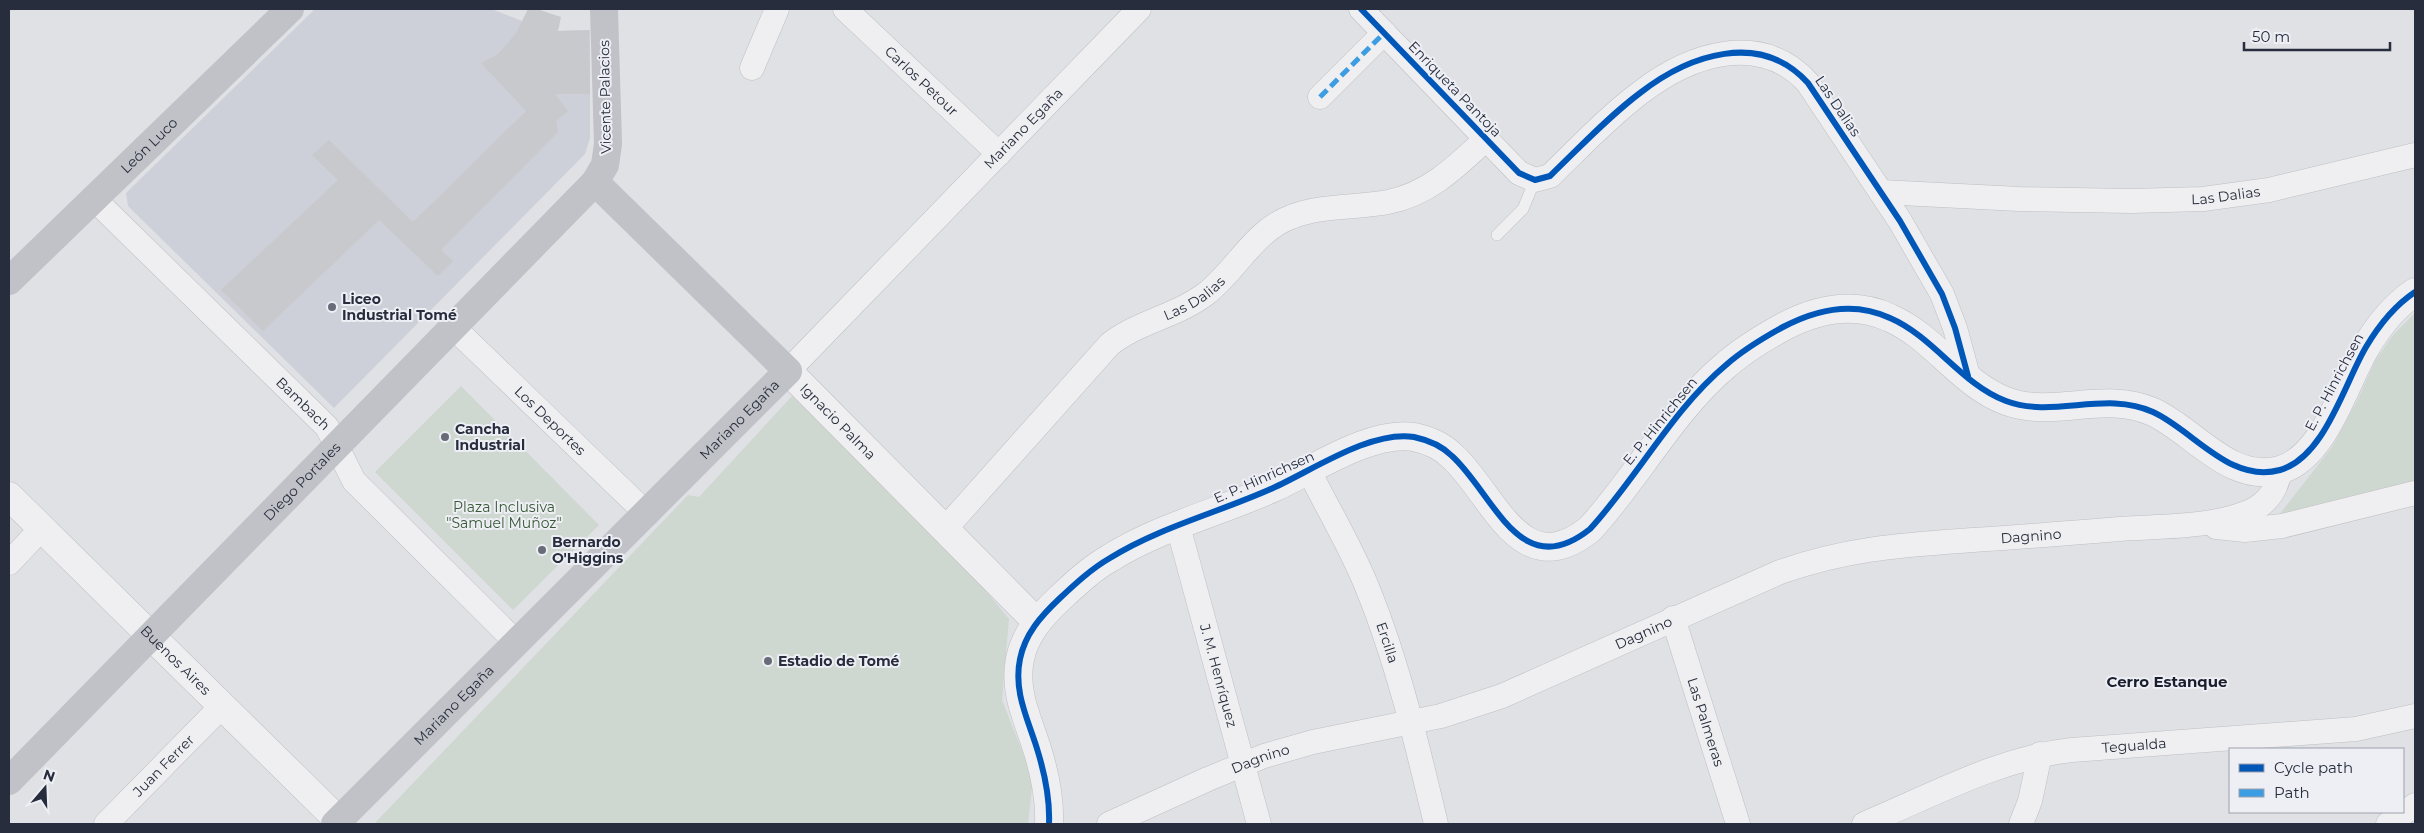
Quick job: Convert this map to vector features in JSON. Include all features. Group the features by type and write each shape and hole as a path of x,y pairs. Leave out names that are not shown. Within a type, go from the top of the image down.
{"main road":[{"name":"León Luco","path":"9,281 290,9"},
{"name":"Vicente Palacios","path":"595,182 605,165 608,144 604,9"},
{"name":"Diego Portales","path":"9,781 153,636 595,182"},
{"name":"Ignacio Palma","path":"595,182 788,371"},
{"name":"Mariano Egaña","path":"339,823 788,371"}],"street":[{"path":"752,68 778,9"},
{"name":"Carlos Petour","path":"845,9 999,154"},
{"name":"Mariano Egaña","path":"788,371 1139,9"},
{"name":"Enriqueta Pantoja","path":"1361,9 1519,173 1535,180"},
{"path":"1320,97 1384,33"},
{"name":"Las Dalias","path":"1535,180 1550,176 1622,108 1657,81 1702,60 1741,52 1776,58 1786,62 1802,75 1881,192 1918,251 1942,294 1956,328 1968,376"},
{"name":"Las Dalias","path":"945,529 1110,344 1136,327 1171,314 1207,293 1272,227 1300,214 1389,202 1418,192 1450,172 1486,140"},
{"name":"Las Dalias","path":"1881,192 2019,199 2140,201 2203,199 2269,190 2415,155"},
{"name":"Bambach","path":"93,198 327,428 354,482 517,643"},
{"name":"E. P. Hinrichsen","path":"1037,622 1078,581 1110,558 1155,535 1245,500 1375,440 1401,436 1428,441 1440,447 1461,465 1492,507 1518,534 1534,545 1554,547 1573,540 1590,529 1678,417 1725,365 1765,337 1812,313 1847,308 1864,310 1890,318 1914,332 1993,394 2020,405 2034,407 2108,402 2135,406 2168,420 2234,465 2260,472 2280,470 2298,460 2314,445 2375,331 2399,304 2415,292"},
{"name":"Los Deportes","path":"453,327 647,514"},
{"name":"Ignacio Palma","path":"788,371 1037,622"},
{"name":"Dagnino","path":"1109,824 1243,764 1297,746 1412,723 1460,710 1510,693 1673,618 1780,572 1833,555 1864,549 1925,542 2196,523 2226,519 2263,504 2274,490 2280,470"},
{"name":"Ercilla","path":"1309,471 1367,585 1412,723 1436,824"},
{"name":"Dagnino","path":"2196,523 2229,529 2264,529 2374,505 2415,493"},
{"name":"Buenos Aires","path":"9,496 153,636 339,823"},
{"name":"J. M. Henríquez","path":"1178,526 1259,824"},
{"path":"9,563 40,528"},
{"name":"Las Palmeras","path":"1673,618 1738,824"},
{"path":"1037,622 1023,646 1018,685 1046,783 1049,824"},
{"name":"Juan Ferrer","path":"106,824 222,706"},
{"name":"Tegualda","path":"1864,824 2007,764 2040,754 2356,729 2415,716"},
{"path":"2021,824 2034,786 2040,754"},
{"path":"2404,813 2415,805"},
{"path":"2388,824 2404,813"}],"lane":[{"path":"1497,234 1523,209 1535,180"}],"shaded area":[{"name":"Liceo Industrial Tomé","path":"315,9 491,9 541,28 558,31 590,30 590,138 585,154 334,408 128,206 126,193"}],"green space":[{"path":"2415,313 2415,482 2279,515 2332,447 2357,401 2375,361 2393,335"},
{"name":"Plaza Inclusiva \"Samuel Muñoz\"","path":"461,386 599,525 513,610 375,472"},
{"name":"Estadio de Tomé","path":"792,396 932,532 1009,619 1002,700 1033,779 1028,824 374,824 688,495 699,497"}],"building":[{"name":"Liceo Industrial Tomé","path":"528,9 537,9 561,17 558,31 589,30 590,94 555,94 568,111 556,121 558,132 441,250 453,261 438,276 379,220 263,331 221,290 338,180 312,155 329,140 413,222 526,111 481,63 498,54 508,43 516,33"}],"marked path":[{"path":"1320,97 1384,33"}],"cycle path":[{"path":"1361,9 1519,173 1535,180 1550,176 1628,102 1659,79 1680,68 1702,59 1724,54 1747,53 1768,57 1789,67 1808,83 1900,221 1942,294 1955,328 1968,376"},
{"path":"1049,824 1049,806 1045,779 1023,707 1018,671 1022,650 1040,619 1077,582 1103,562 1129,547 1149,537 1253,497 1361,445 1397,436 1414,437 1435,444 1452,456 1467,472 1510,528 1527,541 1545,547 1566,544 1590,529 1624,488 1689,402 1707,383 1746,349 1796,321 1822,312 1849,309 1876,313 1906,326 1975,384 2006,401 2024,406 2042,407 2098,404 2135,406 2153,412 2168,420 2228,463 2262,472 2280,470 2296,463 2321,435 2332,418 2371,339 2394,310 2415,292"}],"place":[{"name":"Liceo Industrial Tomé","path":"332,307"},
{"name":"Cancha Industrial","path":"445,437"},
{"name":"Bernardo O'Higgins","path":"542,550"},
{"name":"Estadio de Tomé","path":"768,661"}],"district":[{"name":"Cerro Estanque","path":"2167,681"}]}
